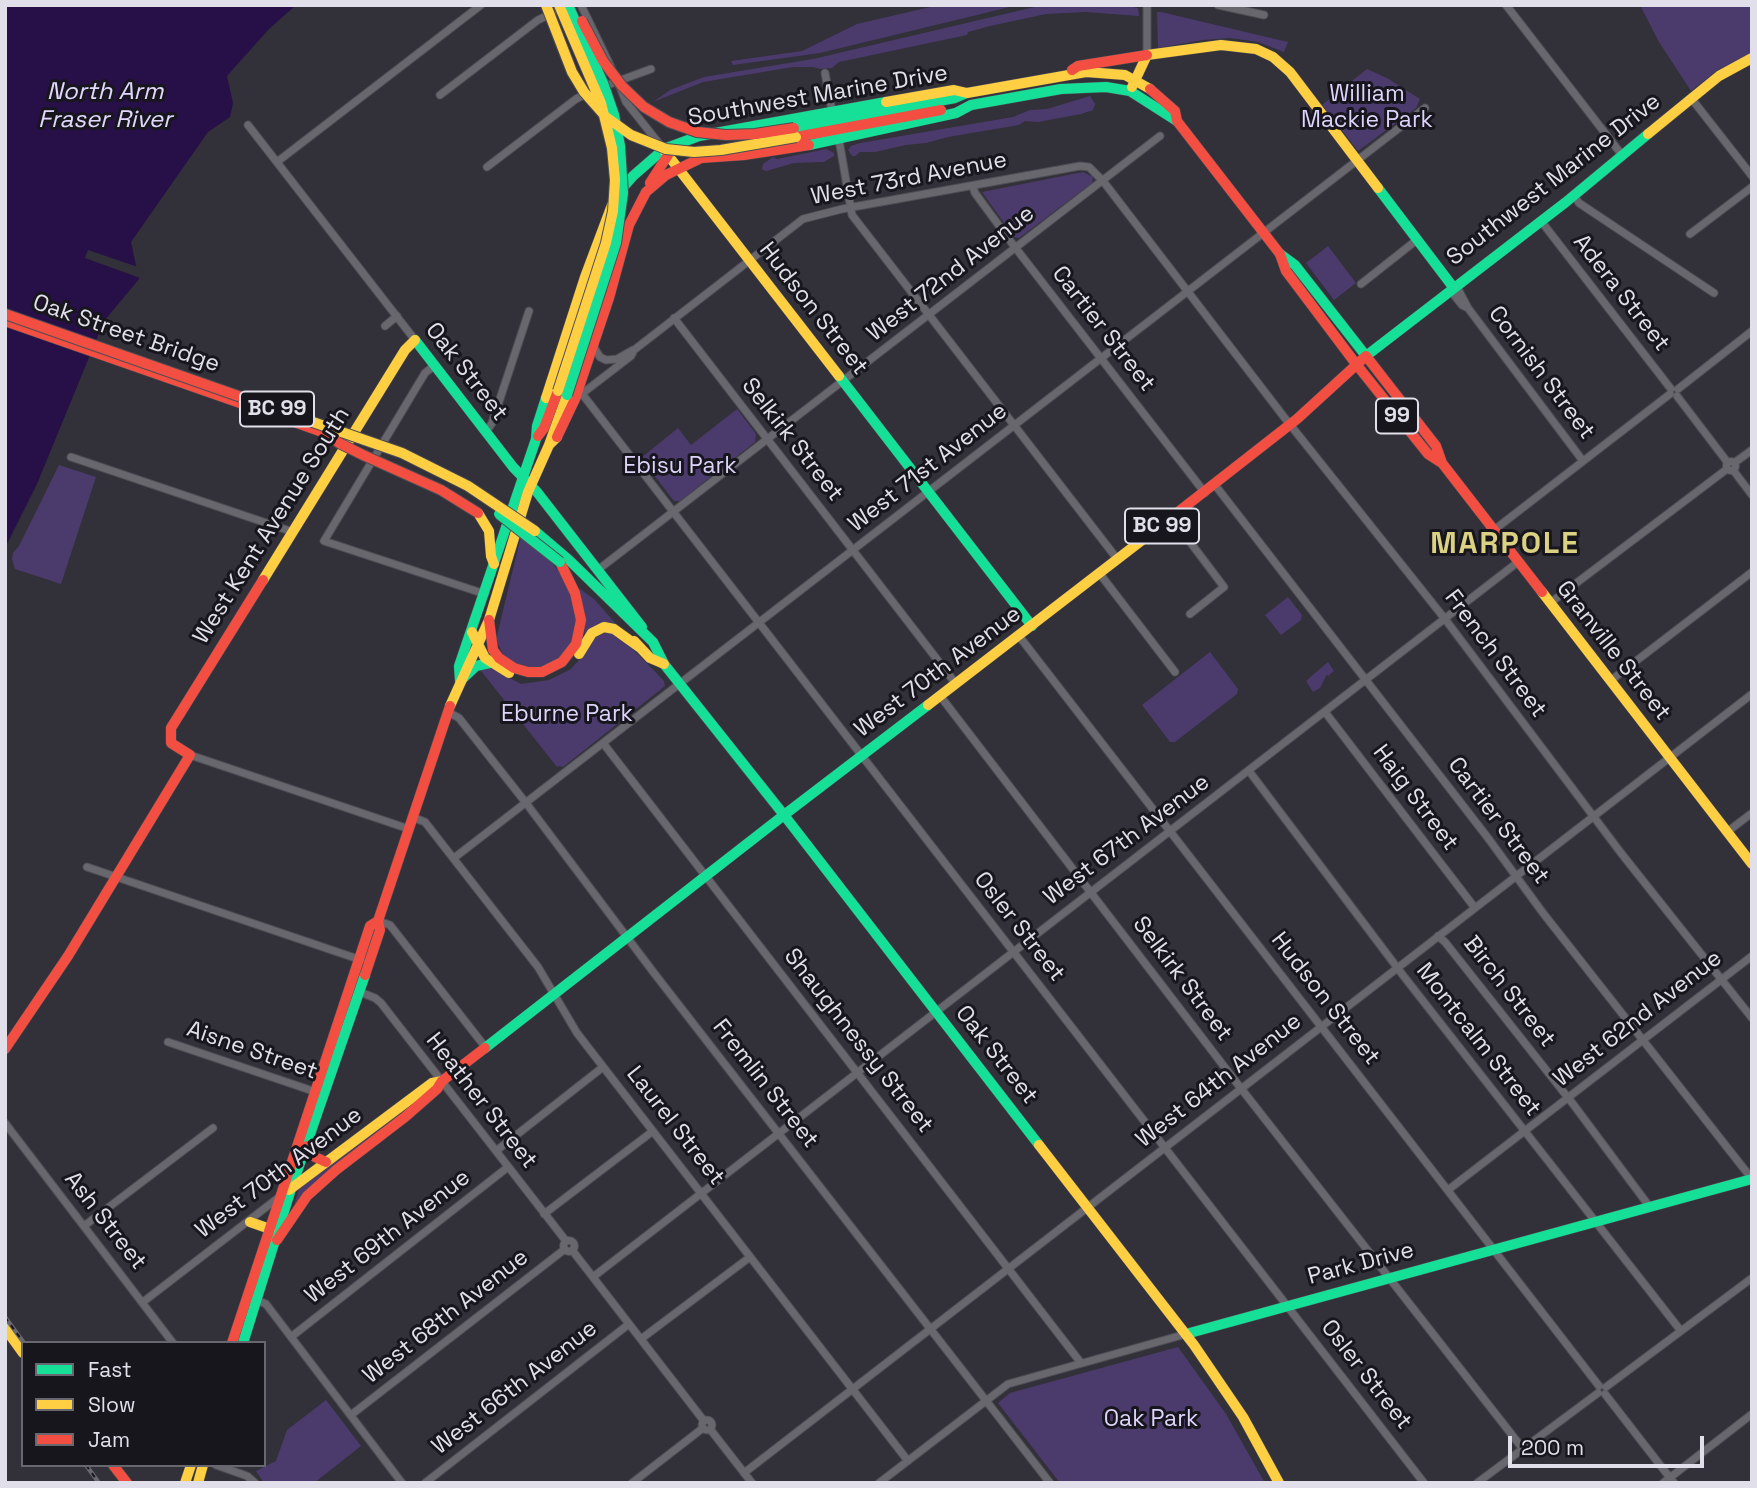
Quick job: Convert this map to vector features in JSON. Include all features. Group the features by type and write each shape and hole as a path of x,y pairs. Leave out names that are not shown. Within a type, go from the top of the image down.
{"main road":[{"path":"546,5 566,58 584,92 606,117 631,135 666,149 694,152 721,150 943,101 967,93"},
{"path":"559,5 601,103 612,148 615,180 613,211 571,395"},
{"path":"571,5 603,61 634,99 669,122 711,134 795,132 971,106"},
{"path":"536,439 571,395 616,243 623,193 620,146 614,115 571,5"},
{"name":"Southwest Marine Drive","path":"1064,76 1078,66 1221,45 1267,53 1290,72 1453,287 1574,196 1691,98 1730,69 1752,58"},
{"path":"1130,91 1147,55"},
{"name":"Southwest Marine Drive","path":"233,1341 275,1243 364,961 380,930 379,920 448,712 489,620 500,588 517,523 537,426 611,206 623,187 666,152 699,136 954,90 967,93 1064,76 1108,72 1135,80"},
{"name":"Granville Street","path":"1135,80 1164,99 1175,111 1177,121 1264,233 1279,254 1286,271 1356,364 1428,454 1442,463 1752,864"},
{"name":"Southwest Marine Drive","path":"460,681 459,666 526,482 549,445 552,432 593,346 629,225 646,192 666,175 701,158 744,155 839,140 957,113 971,106 1084,87 1130,91"},
{"name":"Granville Street","path":"1130,91 1177,121"},
{"path":"646,192 666,152"},
{"name":"Hudson Street","path":"666,152 1032,626"},
{"name":"Granville Street","path":"1279,254 1295,265 1366,356 1436,446 1442,463"},
{"name":"West 70th Avenue","path":"275,1243 298,1207 319,1184 405,1117 437,1090 442,1082 784,815 1205,493 1291,425 1356,364 1453,287"},
{"name":"Oak Street Bridge","path":"5,314 402,453 458,481 503,508 564,564"},
{"name":"Oak Street Bridge","path":"5,321 399,460 464,492 499,514 564,564"},
{"name":"Oak Street","path":"415,340 526,482 599,569 653,642 664,664 1186,1334 1237,1407 1279,1483"},
{"name":"West Kent Avenue South","path":"169,737 171,728 405,350 415,340"},
{"path":"328,434 351,449 441,490 478,513 489,531 491,556 495,564"},
{"path":"489,620 493,650 514,668 542,672 562,662 576,644 581,620 579,602 564,564"},
{"name":"Oak Street","path":"564,564 653,642"},
{"name":"Oak Street","path":"564,564 639,647 650,658 664,664"},
{"path":"472,632 490,663 517,677 536,680 549,678 572,664 592,633 604,626 614,629 639,647"},
{"path":"460,681 476,666 490,663"},
{"name":"Laurel Street","path":"169,737 174,747 190,755"},
{"path":"5,1049 68,956 190,755"},
{"name":"Southwest Marine Drive","path":"243,1341 252,1298 280,1197 360,992 364,961"},
{"name":"West 70th Avenue","path":"280,1197 432,1083 442,1082"},
{"path":"307,1146 315,1157 326,1162"},
{"name":"Park Drive","path":"1186,1334 1752,1179"},
{"path":"250,1222 270,1229"},
{"path":"5,1328 21,1350"},
{"path":"115,1467 127,1483"}],"street":[{"path":"277,162 481,5"},
{"path":"440,95 538,20 571,5"},
{"name":"Hudson Street","path":"581,5 626,102 666,152"},
{"path":"1147,5 1147,55"},
{"path":"1218,5 1265,15"},
{"path":"1506,5 1622,155"},
{"path":"487,167 576,99 651,69"},
{"path":"825,73 832,111"},
{"path":"1691,98 1752,176"},
{"name":"West 71st Avenue","path":"454,858 1425,108"},
{"name":"Oak Street","path":"248,125 415,340"},
{"path":"739,128 744,155"},
{"name":"West 72nd Avenue","path":"599,569 1160,136"},
{"path":"839,140 852,215 1118,560"},
{"name":"West 73rd Avenue","path":"593,346 600,357 606,360 617,359 634,350 803,219 1080,166 1093,169 1103,181"},
{"name":"French Street","path":"1103,181 1752,1018"},
{"name":"Cartier Street","path":"973,187 1016,248 1205,493"},
{"path":"1690,234 1752,187"},
{"path":"1574,196 1579,203 1714,293"},
{"name":"Adera Street","path":"1541,220 1752,495"},
{"path":"1362,284 1418,239"},
{"name":"Cornish Street","path":"1453,287 1462,305 1468,308 1583,461"},
{"path":"486,432 492,423 529,311"},
{"path":"385,326 397,316"},
{"name":"Selkirk Street","path":"674,318 956,685"},
{"path":"1494,530 1752,331"},
{"name":"West 73rd Avenue","path":"571,395 631,355 634,350"},
{"path":"435,365 425,373 324,541 485,594"},
{"name":"Osler Street","path":"571,395 674,512 1424,1483"},
{"path":"1550,603 1752,450"},
{"path":"71,457 293,532"},
{"name":"Cartier Street","path":"1214,485 1752,1179"},
{"path":"1172,518 1224,587 1189,614"},
{"name":"West 67th Avenue","path":"593,1277 1518,562"},
{"path":"1610,681 1752,572"},
{"path":"1100,574 1175,671"},
{"name":"Hudson Street","path":"1019,636 1494,1249 1669,1481"},
{"name":"West 64th Avenue","path":"744,1473 1752,694"},
{"name":"Selkirk Street","path":"941,697 1523,1449"},
{"name":"Fremlin Street","path":"448,712 459,718 526,803 1045,1481"},
{"name":"Haig Street","path":"1325,712 1475,908"},
{"name":"Shaughnessy Street","path":"603,743 1081,1363"},
{"name":"Laurel Street","path":"190,755 410,823 425,822 538,967 578,1033 603,1067 908,1461"},
{"name":"Montcalm Street","path":"1249,771 1397,968 1681,1331"},
{"path":"1727,832 1752,813"},
{"path":"87,867 364,961"},
{"path":"379,920 390,925 486,1048"},
{"name":"Birch Street","path":"1438,936 1446,942 1567,1097 1641,1193 1648,1206"},
{"name":"West 62nd Avenue","path":"1448,1190 1752,956"},
{"name":"Heather Street","path":"360,992 381,1003 705,1426 752,1483"},
{"name":"Aisne Street","path":"168,1042 321,1094"},
{"path":"496,1151 603,1067"},
{"name":"Ash Street","path":"5,1123 172,1341"},
{"path":"84,1226 213,1128"},
{"path":"544,1214 653,1131"},
{"name":"West 69th Avenue","path":"291,1337 508,1167"},
{"name":"West 70th Avenue","path":"143,1303 280,1197"},
{"name":"West 68th Avenue","path":"351,1415 567,1247"},
{"path":"641,1339 750,1256"},
{"path":"1477,1483 1752,1278"},
{"path":"252,1298 266,1304 402,1483"},
{"name":"West 66th Avenue","path":"425,1483 629,1324"},
{"name":"Park Drive","path":"880,1483 1002,1388 1018,1380 1186,1334"},
{"path":"1669,1481 1752,1414"},
{"path":"632,1483 705,1426"},
{"path":"222,1467 249,1477 255,1483"}],"green space":[{"path":"939,5 1018,5 820,53 733,65 731,61 802,51 857,24"},
{"path":"1043,5 1122,5 1138,8 1139,16 1086,12 1046,14 990,26 968,32 967,35 839,62 832,68 793,67 703,82 653,102 670,90 704,77 813,59"},
{"path":"1640,5 1752,5 1752,53 1716,71 1691,91 1659,42"},
{"path":"1157,12 1288,42 1284,52 1258,42 1230,38 1158,48"},
{"name":"William Mackie Park","path":"1367,69 1420,99 1416,108 1358,151 1322,105"},
{"path":"1090,96 1095,104 1093,110 1081,114 1038,122 1025,121 1019,125 926,143 860,152 855,156 848,150 860,143 1013,117 1030,110 1047,109"},
{"path":"826,149 834,153 834,156 824,162 794,163 766,171 762,169 763,164 773,157 777,159"},
{"path":"1083,172 1093,177 1092,183 1019,238 1014,237 982,192"},
{"path":"1328,246 1356,283 1334,300 1306,263"},
{"name":"Ebisu Park","path":"737,409 756,434 755,442 718,471 713,470 710,477 680,501 674,501 641,458 678,428 691,445"},
{"path":"59,465 96,477 61,584 15,569 12,559"},
{"path":"521,536 549,559 569,585 578,621 576,637 560,660 540,669 515,664 503,654 496,640"},
{"path":"579,588 595,600 616,624 585,636"},
{"path":"1288,597 1302,615 1301,620 1281,635 1265,615"},
{"name":"Eburne Park","path":"612,631 640,656 664,681 665,686 563,767 557,767 478,667 487,666 521,684 549,680 571,669 592,637"},
{"path":"1210,652 1238,689 1237,694 1175,742 1170,742 1142,705"},
{"path":"1328,662 1334,671 1328,676 1327,674 1320,688 1313,692 1306,681"},
{"path":"434,1087 308,1189 294,1205 300,1186"},
{"name":"Oak Park","path":"1178,1347 1226,1414 1265,1483 1060,1483 998,1403 1010,1393"},
{"path":"326,1400 361,1446 314,1483 264,1483 256,1471 276,1461 287,1430"}],"water":[{"name":"North Arm Fraser River","path":"5,5 296,5 269,29 227,76 233,103 230,117 208,132 131,242 139,279 104,321 37,484 5,548"}],"pier":[{"path":"88,250 141,268 143,279 85,258"}],"railway":[{"path":"5,1317 23,1341"},
{"path":"87,1467 99,1483"}],"traffic: fast":[{"path":"567,395 616,243 623,193 620,146 614,115 603,83 568,5"},
{"path":"809,145 956,113 971,105 1061,89 1106,87 1130,91 1177,121"},
{"path":"794,128 955,98 967,93"},
{"path":"620,191 664,149 699,136 886,102"},
{"path":"1366,356 1566,202 1648,134"},
{"path":"1378,188 1453,287"},
{"path":"1280,254 1295,265 1366,356"},
{"path":"415,340 642,627"},
{"path":"839,376 1032,626"},
{"path":"460,681 459,666 536,439 537,426 546,398"},
{"path":"499,514 560,562"},
{"path":"535,531 569,560 653,642 664,664 784,815 928,705"},
{"path":"460,681 476,666 490,663"},
{"path":"485,1048 784,815"},
{"path":"784,815 1039,1145"},
{"path":"244,1341 291,1189 365,975"},
{"path":"1186,1334 1752,1179"}],"traffic: slow":[{"path":"546,5 572,72 584,92 606,117 631,135 666,149 694,152 796,137"},
{"path":"558,391 606,243 613,211 615,180 612,148 601,103 559,5"},
{"path":"1132,87 1147,55 1221,45 1256,49 1273,57 1290,72 1378,188"},
{"path":"1648,134 1719,76 1752,58"},
{"path":"886,102 954,90 967,93 1086,72 1125,75 1150,89"},
{"path":"664,150 839,376"},
{"path":"546,398 585,277 612,205"},
{"path":"263,580 405,350 415,340"},
{"path":"549,445 567,395"},
{"path":"261,404 402,453 468,486 535,531"},
{"path":"450,706 489,620 528,492 549,445 557,437"},
{"path":"478,513 489,531 494,564"},
{"path":"928,705 1150,534"},
{"path":"1542,592 1752,864"},
{"path":"579,654 592,633 604,627 614,629 639,647"},
{"path":"472,632 485,658 509,673"},
{"path":"634,641 650,658 664,664"},
{"path":"289,1190 432,1083 442,1081"},
{"path":"1039,1145 1194,1345 1243,1417 1279,1483"},
{"path":"250,1222 270,1229"},
{"path":"5,1328 21,1350"},
{"path":"185,1483 190,1467"},
{"path":"198,1483 202,1467"}],"traffic: jam":[{"path":"582,21 603,61 622,86 644,107 669,122 697,132 726,135 794,128"},
{"path":"1072,70 1078,66 1147,55"},
{"path":"1150,89 1175,111 1177,121 1280,254 1286,271 1356,364"},
{"path":"796,137 941,110"},
{"path":"557,437 575,399 609,298 629,225 646,192 666,175 701,158 744,155 809,145"},
{"path":"650,183 668,155"},
{"path":"5,314 261,404"},
{"path":"5,321 263,411"},
{"path":"1150,534 1297,419 1366,356 1436,446 1442,463"},
{"path":"1356,364 1428,454 1442,463 1542,592"},
{"path":"538,436 544,428 558,391"},
{"path":"283,418 328,434"},
{"path":"328,434 363,455 441,490 478,513"},
{"path":"489,620 493,650 499,658 514,668 542,672 562,662 576,644 581,620 575,593 560,562"},
{"path":"5,1049 68,956 190,755 171,743 171,728 263,580"},
{"path":"365,975 380,930 378,921 450,706"},
{"path":"233,1341 370,926 378,921"},
{"path":"277,1240 307,1196 405,1117 437,1089 442,1081 485,1048"},
{"path":"307,1146 315,1157 326,1162"},
{"path":"115,1467 127,1483"}],"district":[{"name":"MARPOLE","path":"1505,545"}]}
